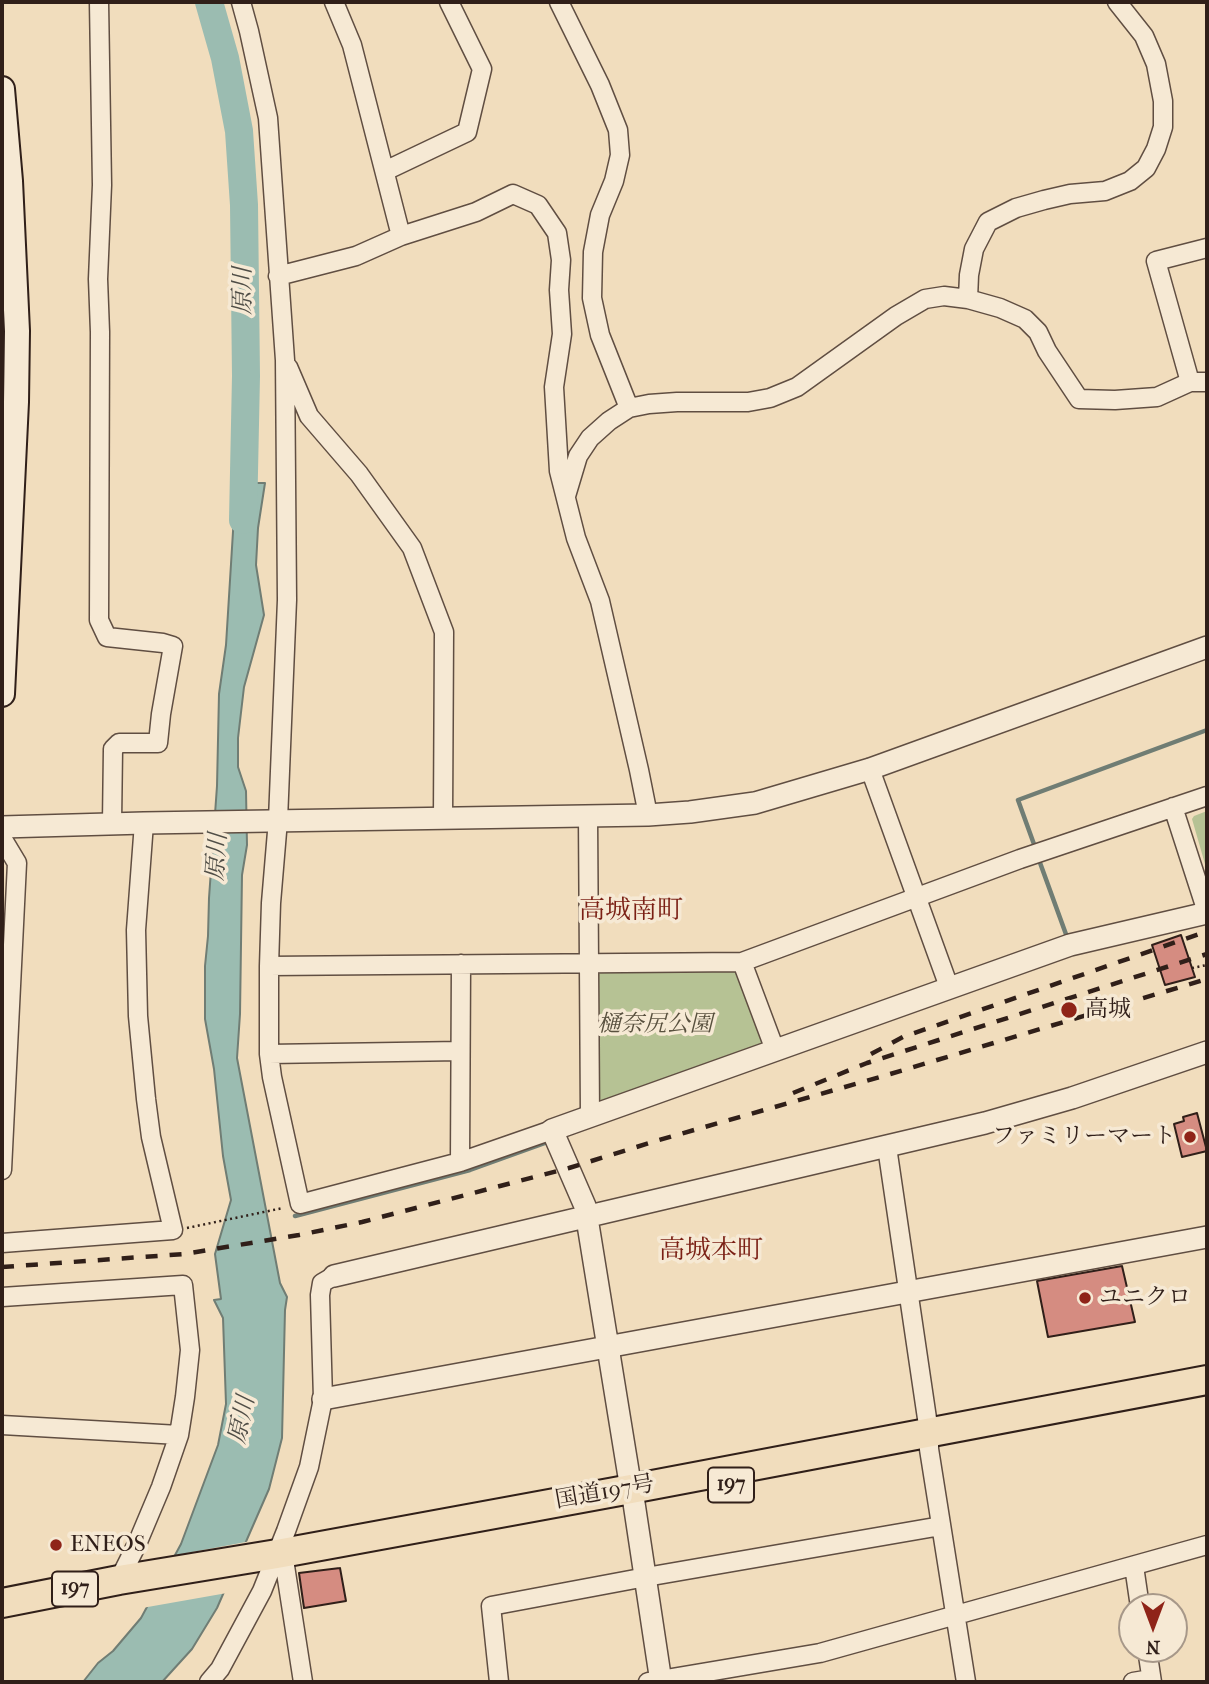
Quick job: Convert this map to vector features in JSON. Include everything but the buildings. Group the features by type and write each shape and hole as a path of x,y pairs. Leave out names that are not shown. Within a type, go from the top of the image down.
{"highway":[{"name":"国道197号","path":"929,1441 1207,1380"},
{"name":"国道197号","path":"2,1603 269,1563 929,1441 1207,1396"},
{"name":"国道197号","path":"2,1618 135,1582"}],"main road":[{"path":"2,89 17,331 2,694"}],"street":[{"path":"99,2 102,185 97,279 100,332 99,620 107,637 173,646 158,743 119,743 113,749 112,823"},
{"path":"241,2 268,118 285,360 287,600 272,821 268,966 269,1054 300,1204 460,1162 1070,944 1207,913 1173,807"},
{"path":"334,2 352,45 401,236"},
{"path":"385,171 467,132 482,69 449,2"},
{"path":"559,2 600,85 618,130 620,155 614,181 600,215 593,252 592,298 600,335 629,408"},
{"path":"968,299 974,248 988,222 1016,208 1070,194 1105,191 1130,181 1146,168 1156,149 1163,127 1163,101 1156,64 1144,36 1117,2"},
{"path":"278,276 356,256 401,236 476,212 513,194 538,205 557,233 561,260 559,290 562,334 554,387 559,471 576,538 600,601 648,815"},
{"path":"565,499 578,456 590,438 629,408 658,403 748,402 770,398 797,387 896,316 925,299 944,296 968,299 1000,308 1025,319 1038,332 1047,351 1079,399 1157,397 1198,382 1156,261 1207,248"},
{"path":"285,360 309,416 359,474 411,548 444,632 443,818"},
{"path":"2,827 154,822 648,815 755,803 870,769 1207,647"},
{"path":"870,769 949,987"},
{"path":"268,966 742,962 1020,859 1207,796"},
{"path":"588,816 590,1116"},
{"path":"2,1243 173,1230 152,1137 138,1016 136,930 154,822"},
{"path":"2,838 17,863 2,1170"},
{"path":"742,962 775,1051"},
{"path":"460,1162 461,964"},
{"path":"269,1054 460,1051"},
{"path":"209,1682 220,1669 262,1591 269,1563 309,1467 323,1399 320,1295 322,1283 334,1276 985,1124 1072,1098 1207,1052"},
{"path":"552,1130 585,1206 646,1577 657,1682 820,1653 1207,1545"},
{"path":"887,1147 966,1682"},
{"path":"323,1399 1207,1237"},
{"path":"2,1297 183,1285 190,1350 185,1397 178,1435 161,1487 137,1544 135,1582"},
{"path":"2,1425 178,1435"},
{"path":"499,1682 491,1606 941,1526"},
{"path":"269,1563 303,1682"},
{"path":"1134,1566 1138,1593"},
{"path":"1133,1682 1152,1681 1149,1663"}],"path":[{"path":"1192,968 1207,965"},
{"path":"187,1228 281,1208"}],"green space":[{"path":"1207,811 1207,871 1192,819"},
{"name":"樋奈尻公園","path":"732,968 739,973 763,1040 760,1047 601,1104 597,1101 597,976 604,970"}],"water":[{"path":"236,483 265,483 256,565 264,615 244,687 238,738 238,767 246,791 247,845 242,875 237,1058 280,1283 287,1297 282,1438 269,1489 217,1608 192,1649 162,1682 83,1682 141,1618 181,1544 218,1445 226,1404 223,1318 214,1300 221,1299 215,1254 231,1200 205,1019 205,966 217,786 219,694 226,645"}],"pier":[{"path":"251,1541 227,1593 142,1608 171,1556"}],"waterway":[{"name":"原川","path":"209,2 225,58 239,131 244,205 246,376 243,520"},
{"path":"1035,847 1018,800 1207,730"},
{"path":"1039,860 1067,937"},
{"path":"295,1216 470,1170 545,1143"}],"railway":[{"path":"871,1054 903,1037 1205,932"},
{"path":"793,1093 867,1063 1207,954"},
{"path":"2,1267 184,1254 362,1222 569,1168 1207,979"}],"place":[{"name":"高城","path":"1069,1010"},
{"name":"ファミリーマート","path":"1190,1137"},
{"name":"ユニクロ","path":"1085,1298"},
{"name":"ENEOS","path":"56,1545"}],"district":[{"name":"高城南町","path":"631,912"},
{"name":"高城本町","path":"711,1252"}]}
